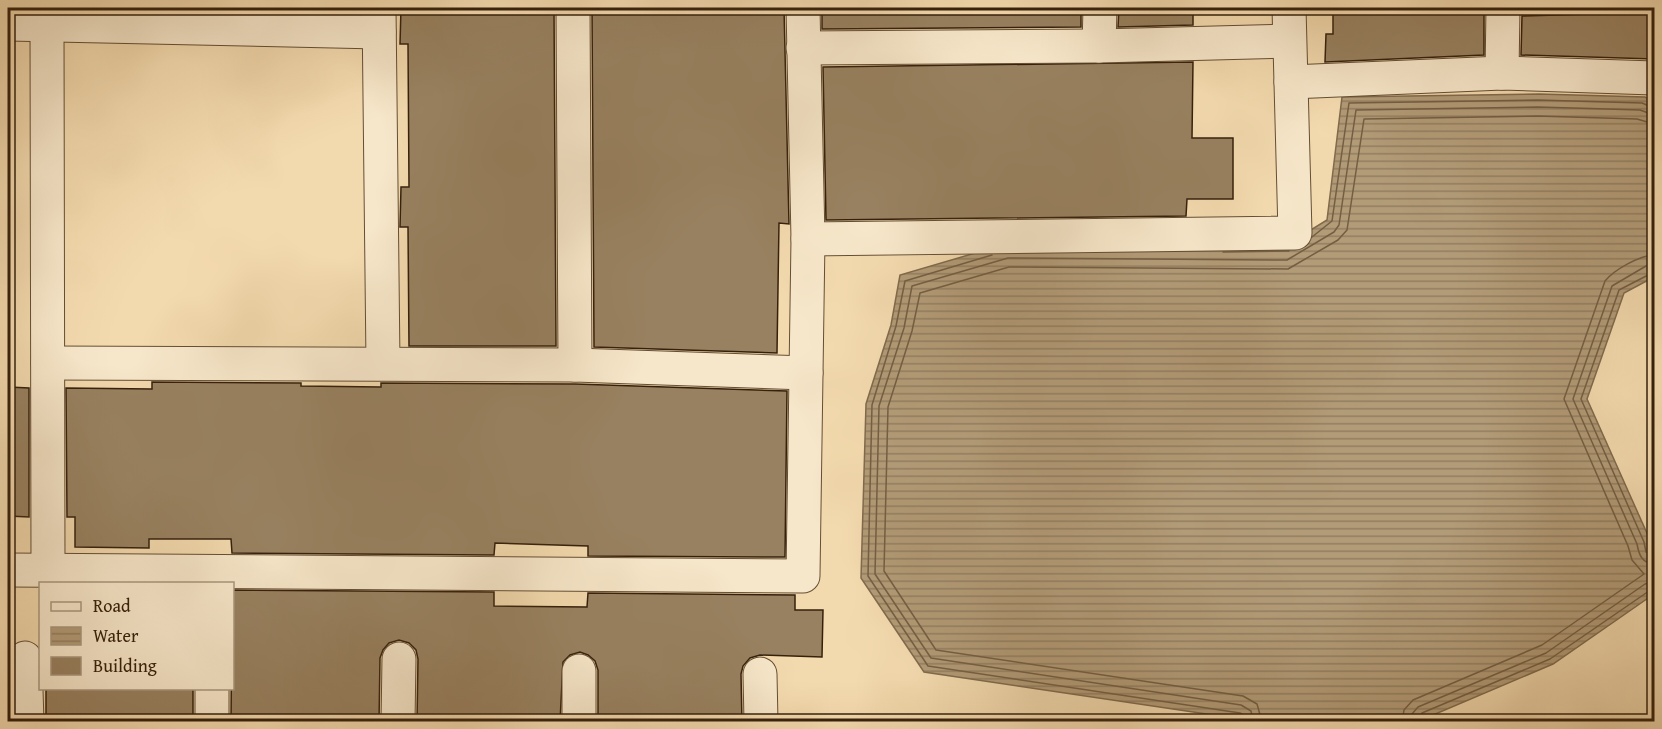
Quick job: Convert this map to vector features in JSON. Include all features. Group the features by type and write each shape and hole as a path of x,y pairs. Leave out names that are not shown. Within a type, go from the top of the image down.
{"street":[{"path":"573,8 575,365"},
{"path":"8,570 803,576 808,239 802,8"},
{"path":"1099,46 1100,8"},
{"path":"808,239 1295,233 1289,8"},
{"path":"1502,73 1503,8"},
{"path":"8,24 47,26 379,20 383,363"},
{"path":"47,26 48,569"},
{"path":"803,48 1099,46 1289,41"},
{"path":"1291,82 1502,73 1654,78"},
{"path":"48,363 575,365 806,373"},
{"path":"25,658 27,722"},
{"path":"398,722 399,659"},
{"path":"579,671 579,722"},
{"path":"760,674 761,722"},
{"path":"212,690 212,722"}],"water":[{"path":"1539,94 1645,97 1654,103 1654,277 1624,293 1587,399 1650,540 1654,594 1553,664 1419,721 1247,720 924,672 861,578 866,404 891,325 900,275 1006,244 1285,246 1327,220 1342,97"}],"building":[{"path":"401,8 554,8 556,346 409,346 408,227 400,227 401,187 409,187 408,44 400,44"},
{"path":"592,8 784,8 789,224 779,223 777,353 594,347"},
{"path":"822,8 1081,8 1081,27 822,29"},
{"path":"1119,8 1193,8 1193,25 1118,27"},
{"path":"1333,8 1484,8 1484,55 1325,62 1326,34 1333,34"},
{"path":"1654,13 1654,59 1521,55 1522,16"},
{"path":"1193,62 1192,138 1233,138 1233,199 1187,199 1186,216 826,220 823,67"},
{"path":"152,382 301,383 301,386 381,387 381,383 575,384 787,391 785,557 588,556 588,546 495,543 494,555 232,553 231,539 149,539 149,548 75,547 75,517 67,517 66,388 152,389"},
{"path":"8,387 29,388 29,517 8,516"},
{"path":"234,590 494,592 494,606 587,607 588,593 795,595 795,610 823,610 822,657 760,655 750,658 743,666 741,674 742,722 598,722 598,670 595,661 580,652 570,655 563,662 560,722 417,722 418,659 416,650 409,643 399,640 389,643 380,658 379,722 231,722 231,690 234,690"},
{"path":"46,690 193,690 193,722 46,722"}]}
